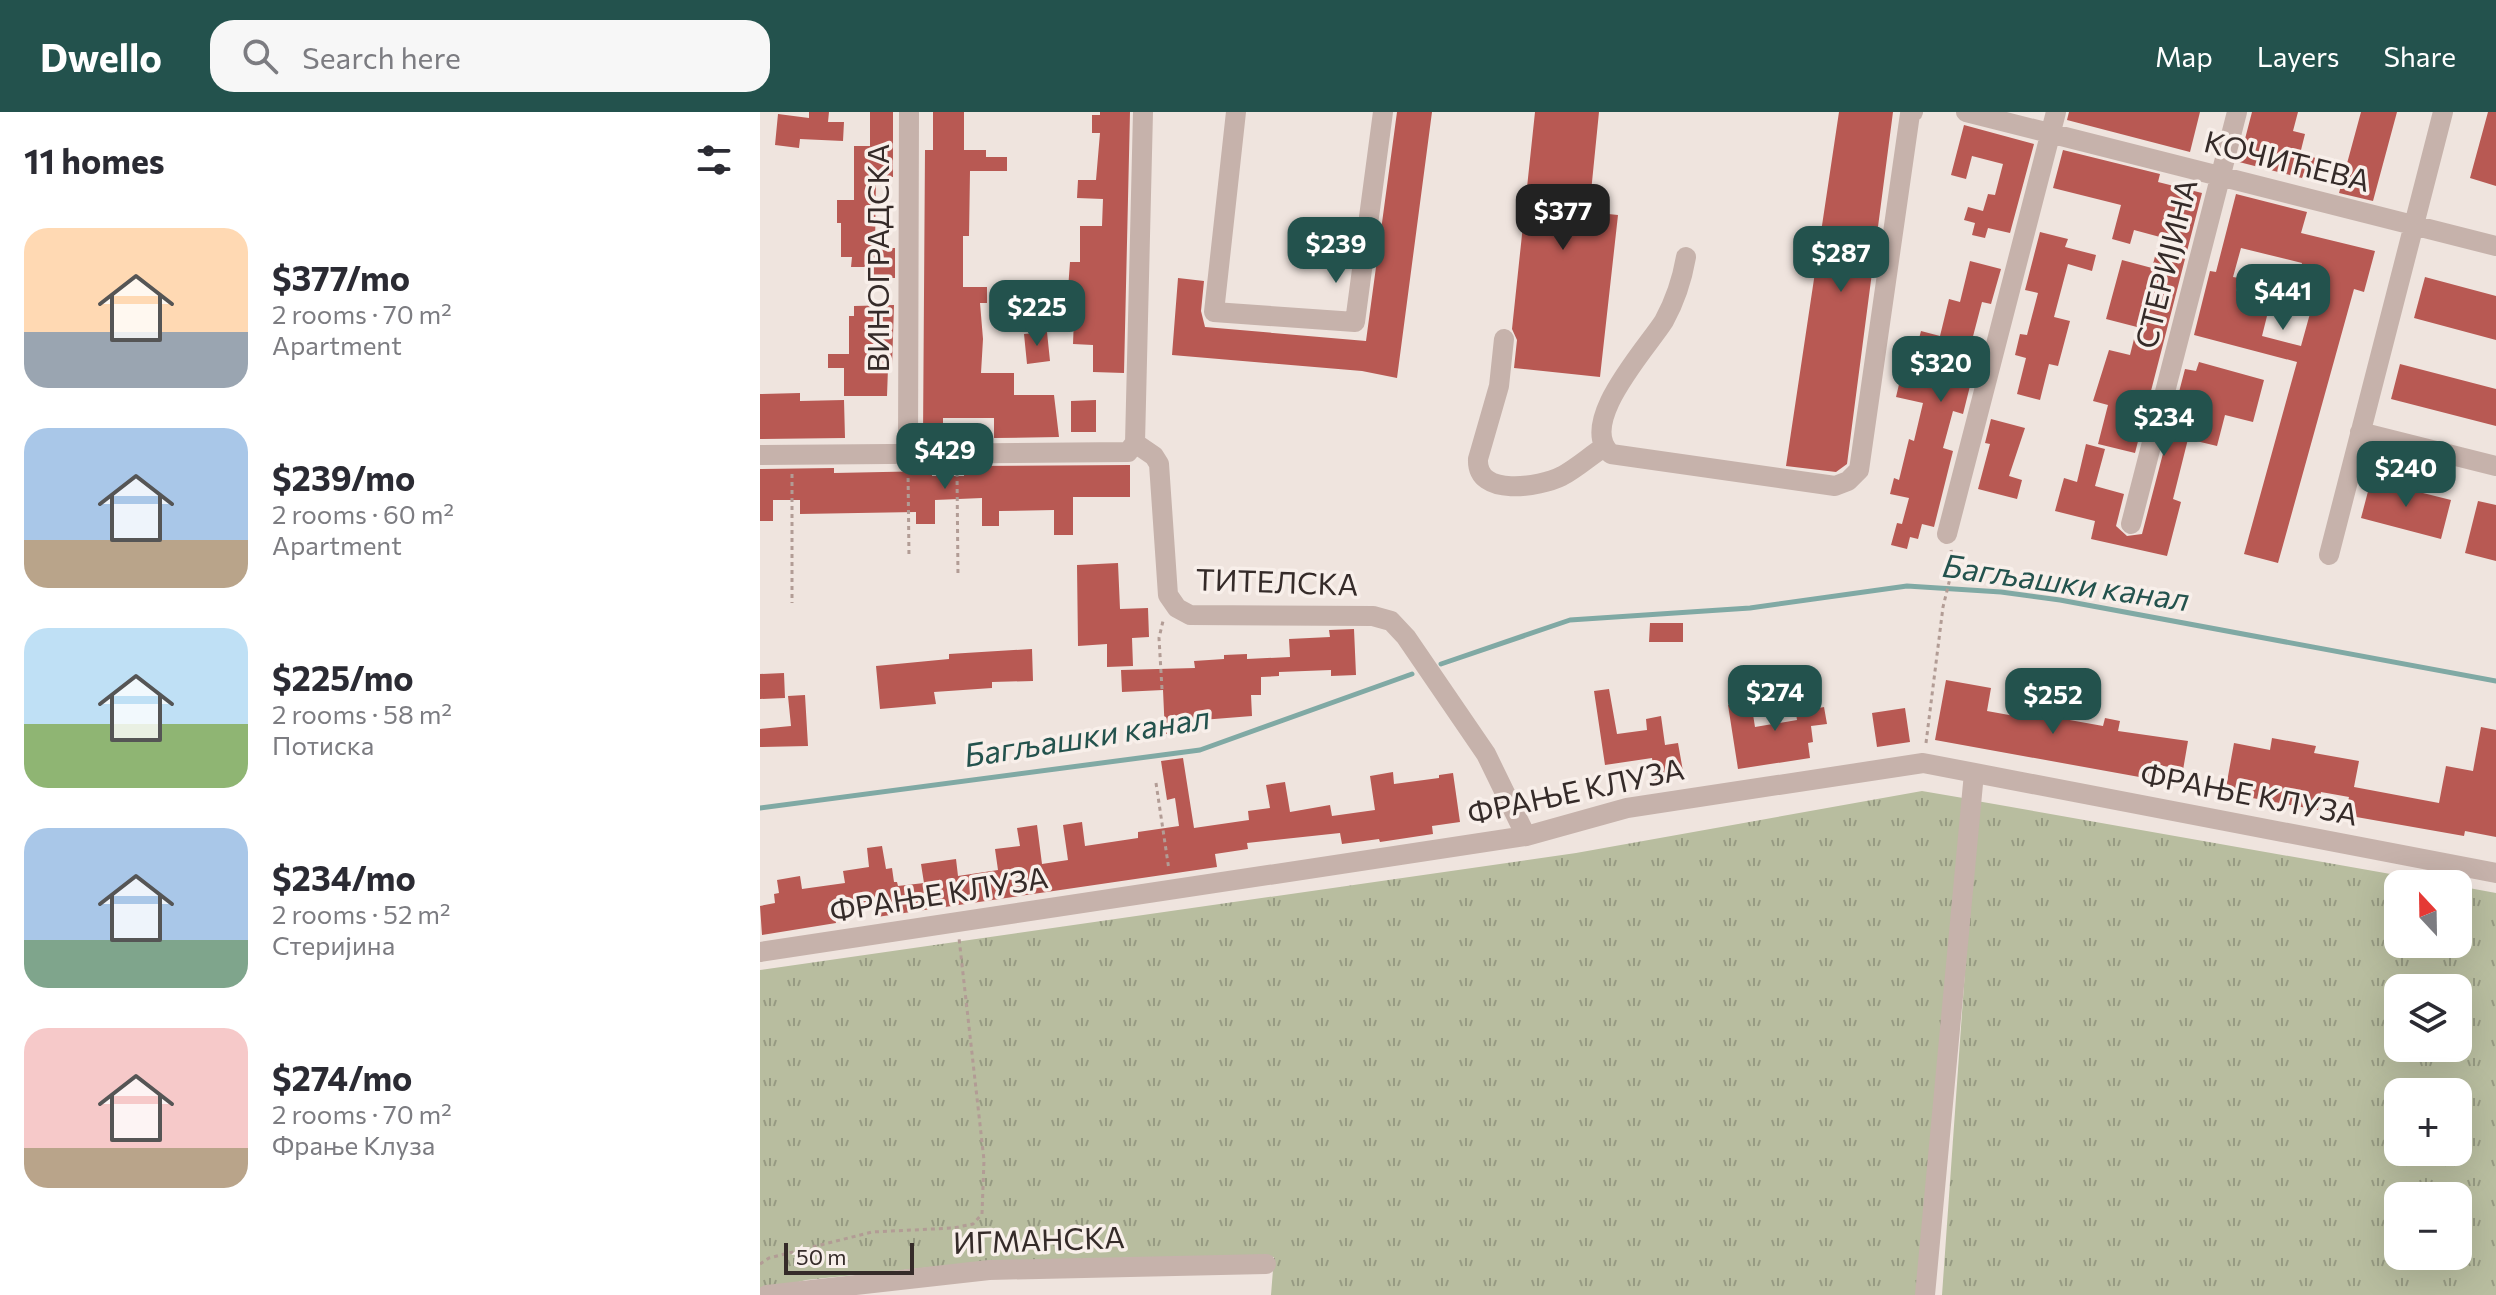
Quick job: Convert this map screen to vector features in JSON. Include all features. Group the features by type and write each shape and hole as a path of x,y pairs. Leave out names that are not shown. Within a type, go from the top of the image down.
{"street":[{"name":"ВИНОГРАДСКА","path":"908,453 909,112"},
{"path":"760,455 1128,452 1135,443 1143,112"},
{"path":"1236,112 1214,312 1355,322 1383,112"},
{"path":"1686,257 1672,306 1608,406 1601,435 1604,447 1611,454 1835,486 1854,476 1859,470 1910,114 1913,112"},
{"name":"КОЧИЋЕВА","path":"1968,112 2496,246"},
{"path":"1947,534 2056,112"},
{"name":"СТЕРИЈИНА","path":"2131,524 2237,112"},
{"path":"2329,555 2443,112"},
{"path":"1504,339 1499,386 1478,459 1483,477 1506,485 1543,483 1564,475 1604,447"},
{"path":"2360,432 2496,466"},
{"name":"ТИТЕЛСКА","path":"1135,443 1154,456 1159,464 1168,595 1177,608 1190,615 1373,616 1391,621 1406,637 1486,754 1526,836"},
{"name":"ФРАЊЕ КЛУЗА","path":"760,952 1526,836 1627,808 1923,763 2496,873"},
{"path":"1925,1295 1974,773"},
{"name":"ИГМАНСКА","path":"767,1295 989,1270 1266,1264"}],"path":[{"path":"908,453 909,558"},
{"path":"956,453 958,577"},
{"path":"792,455 792,603"},
{"path":"1923,763 1943,607 1954,562"},
{"path":"1162,689 1159,638 1168,595"},
{"path":"1156,783 1172,890"},
{"path":"760,1264 769,1258 872,1232 953,1228 973,1224 982,1214 984,1160 957,923"}],"green space":[{"path":"1922,791 1963,798 1919,1295 1271,1295 1274,1257 1152,1257 971,1263 806,1280 760,1292 760,970 1576,853"},
{"path":"1977,801 2384,873 2384,958 2472,958 2472,889 2496,893 2496,1295 1942,1295"}],"building":[{"path":"809,112 829,112 828,122 844,122 843,141 800,139 799,148 775,145 778,114 809,118"},
{"path":"870,112 893,112 893,177 876,177 875,248 895,248 895,278 870,278 870,267 851,267 852,257 841,257 837,200 854,200 854,146 870,146"},
{"path":"933,112 964,112 964,150 986,150 986,157 1007,157 1007,171 970,171 969,236 963,236 963,287 987,287 987,303 980,303 983,339 981,373 1014,373 1014,395 1054,395 1059,437 994,438 994,418 943,418 943,438 923,438 925,150 933,150"},
{"path":"1100,112 1130,112 1124,373 1093,372 1093,345 1073,344 1074,317 1066,317 1070,262 1080,262 1080,226 1102,226 1103,199 1077,198 1078,180 1096,180 1100,133 1092,133 1092,115 1100,115"},
{"path":"1397,112 1432,112 1397,378 1362,371 1172,355 1178,278 1204,281 1201,311 1205,327 1366,341"},
{"path":"1535,112 1599,112 1589,212 1618,215 1600,377 1514,368 1517,340 1512,329"},
{"path":"1839,112 1893,112 1847,464 1836,472 1786,466"},
{"path":"2069,112 2200,112 2190,152 2067,120"},
{"path":"2252,112 2298,112 2293,131 2305,134 2300,154 2316,158 2312,175 2304,173 2302,178 2239,162"},
{"path":"2361,112 2397,112 2373,201 2339,193"},
{"path":"2488,112 2496,112 2496,186 2470,178"},
{"path":"1964,125 2034,144 2010,233 1988,228 1985,238 1972,235 1975,223 1964,220 1968,207 1983,211 1988,194 1995,195 2003,164 1972,156 1966,179 1951,175"},
{"path":"2063,150 2160,174 2158,182 2202,193 2135,453 2098,444 2108,405 2093,401 2109,350 2130,355 2137,327 2106,319 2122,260 2152,268 2160,237 2134,230 2130,244 2112,239 2121,205 2053,188"},
{"path":"2236,194 2307,212 2301,233 2375,251 2364,292 2354,289 2278,563 2244,554 2297,362 2194,335 2210,271 2216,272","holes":["2241,248 2302,263 2299,276 2319,281 2301,346 2262,336 2271,300 2236,291 2239,278 2233,277"]},
{"path":"2040,232 2068,239 2065,247 2096,255 2092,271 2068,264 2054,317 2070,321 2058,366 2049,364 2040,400 2017,394 2026,358 2015,355 2020,334 2027,335 2038,293 2025,290"},
{"path":"1970,261 2001,269 1991,304 1982,302 1971,344 1980,346 1963,414 1953,411 1943,448 1953,451 1934,527 1922,524 1918,539 1910,537 1907,549 1891,545 1897,523 1902,524 1909,498 1890,494 1894,478 1899,480 1909,439 1914,441 1923,403 1896,397 1900,380 1930,388 1939,352 1917,346 1921,331 1940,336 1949,299 1960,302"},
{"path":"2425,277 2496,296 2496,340 2414,318"},
{"path":"894,305 892,368 888,368 887,396 844,396 844,368 828,368 828,354 849,354 849,316 854,316 854,306"},
{"path":"1047,332 1050,361 1027,364 1024,334"},
{"path":"2199,362 2264,380 2253,422 2225,415 2217,446 2188,439 2173,499 2181,502 2167,556 2091,539 2095,521 2055,511 2064,478 2077,482 2086,444 2105,449 2095,486 2124,494 2116,526 2127,536 2142,534 2185,369 2196,371"},
{"path":"2400,364 2496,389 2496,426 2391,399"},
{"path":"800,393 800,401 844,400 845,438 760,439 760,394"},
{"path":"1096,400 1096,432 1071,432 1071,401"},
{"path":"1991,419 2025,428 2009,476 2022,480 2017,499 1978,489 1990,444 1985,443"},
{"path":"1130,465 1130,497 1073,497 1073,535 1054,535 1054,510 999,511 999,526 982,526 982,498 935,500 935,524 916,524 916,512 800,514 800,500 773,500 773,521 760,521 760,469 834,468 834,473 932,471 932,476 964,476 964,466"},
{"path":"2371,480 2451,500 2441,539 2361,518"},
{"path":"2478,501 2496,505 2496,561 2465,553"},
{"path":"1118,563 1120,609 1148,608 1149,637 1132,638 1133,666 1107,667 1107,644 1078,646 1077,565"},
{"path":"1650,623 1683,623 1683,642 1649,642"},
{"path":"1354,629 1356,675 1331,676 1331,670 1279,672 1279,676 1261,677 1261,695 1251,695 1252,716 1189,721 1190,733 1165,734 1163,690 1122,692 1121,670 1195,668 1194,661 1224,659 1224,655 1247,654 1247,659 1290,657 1289,639 1330,637 1329,630"},
{"path":"1032,649 1033,681 992,682 992,688 934,692 936,704 880,709 876,666 949,659 949,654"},
{"path":"784,673 785,698 760,699 760,674"},
{"path":"1946,680 1991,688 1987,711 2037,720 2040,704 2055,706 2053,717 2103,726 2105,718 2120,721 2118,731 2188,741 2183,770 2159,765 2156,780 1935,740"},
{"path":"1810,684 1814,709 1824,707 1827,724 1811,726 1813,742 1808,743 1810,758 1738,769 1728,705 1751,702 1755,727 1797,720 1792,687"},
{"path":"1609,689 1617,734 1647,730 1646,719 1661,716 1665,745 1678,743 1684,777 1655,782 1652,758 1605,765 1594,691"},
{"path":"805,695 808,746 760,747 760,729 791,726 788,696"},
{"path":"1905,708 1910,742 1877,747 1872,713"},
{"path":"2481,727 2496,730 2496,837 2465,831 2464,836 2345,815 2349,797 2321,792 2318,810 2225,793 2234,743 2270,750 2272,738 2316,746 2314,753 2359,761 2354,787 2439,803 2446,766 2473,771"},
{"path":"1183,758 1194,828 1249,820 1248,811 1270,808 1266,785 1285,782 1290,812 1330,805 1332,816 1375,810 1370,776 1393,772 1394,784 1453,773 1460,822 1432,826 1433,834 1380,842 1379,839 1342,844 1340,833 1247,843 1248,849 1215,854 1217,867 877,917 875,904 834,910 836,923 762,935 760,906 775,903 774,894 779,893 777,880 800,876 802,889 845,883 843,871 869,867 867,848 882,846 886,869 892,868 894,882 898,886 924,883 921,864 956,859 958,876 998,870 995,849 1020,846 1017,828 1037,825 1042,864 1068,860 1063,825 1082,822 1085,846 1138,838 1138,832 1179,826 1175,798 1167,800 1161,761"}],"waterway":[{"name":"Багљашки канал","path":"1441,664 1570,620 1750,608 1907,586 2001,592 2060,600 2496,681"},
{"name":"Багљашки канал","path":"760,808 1200,750 1412,674"}]}
